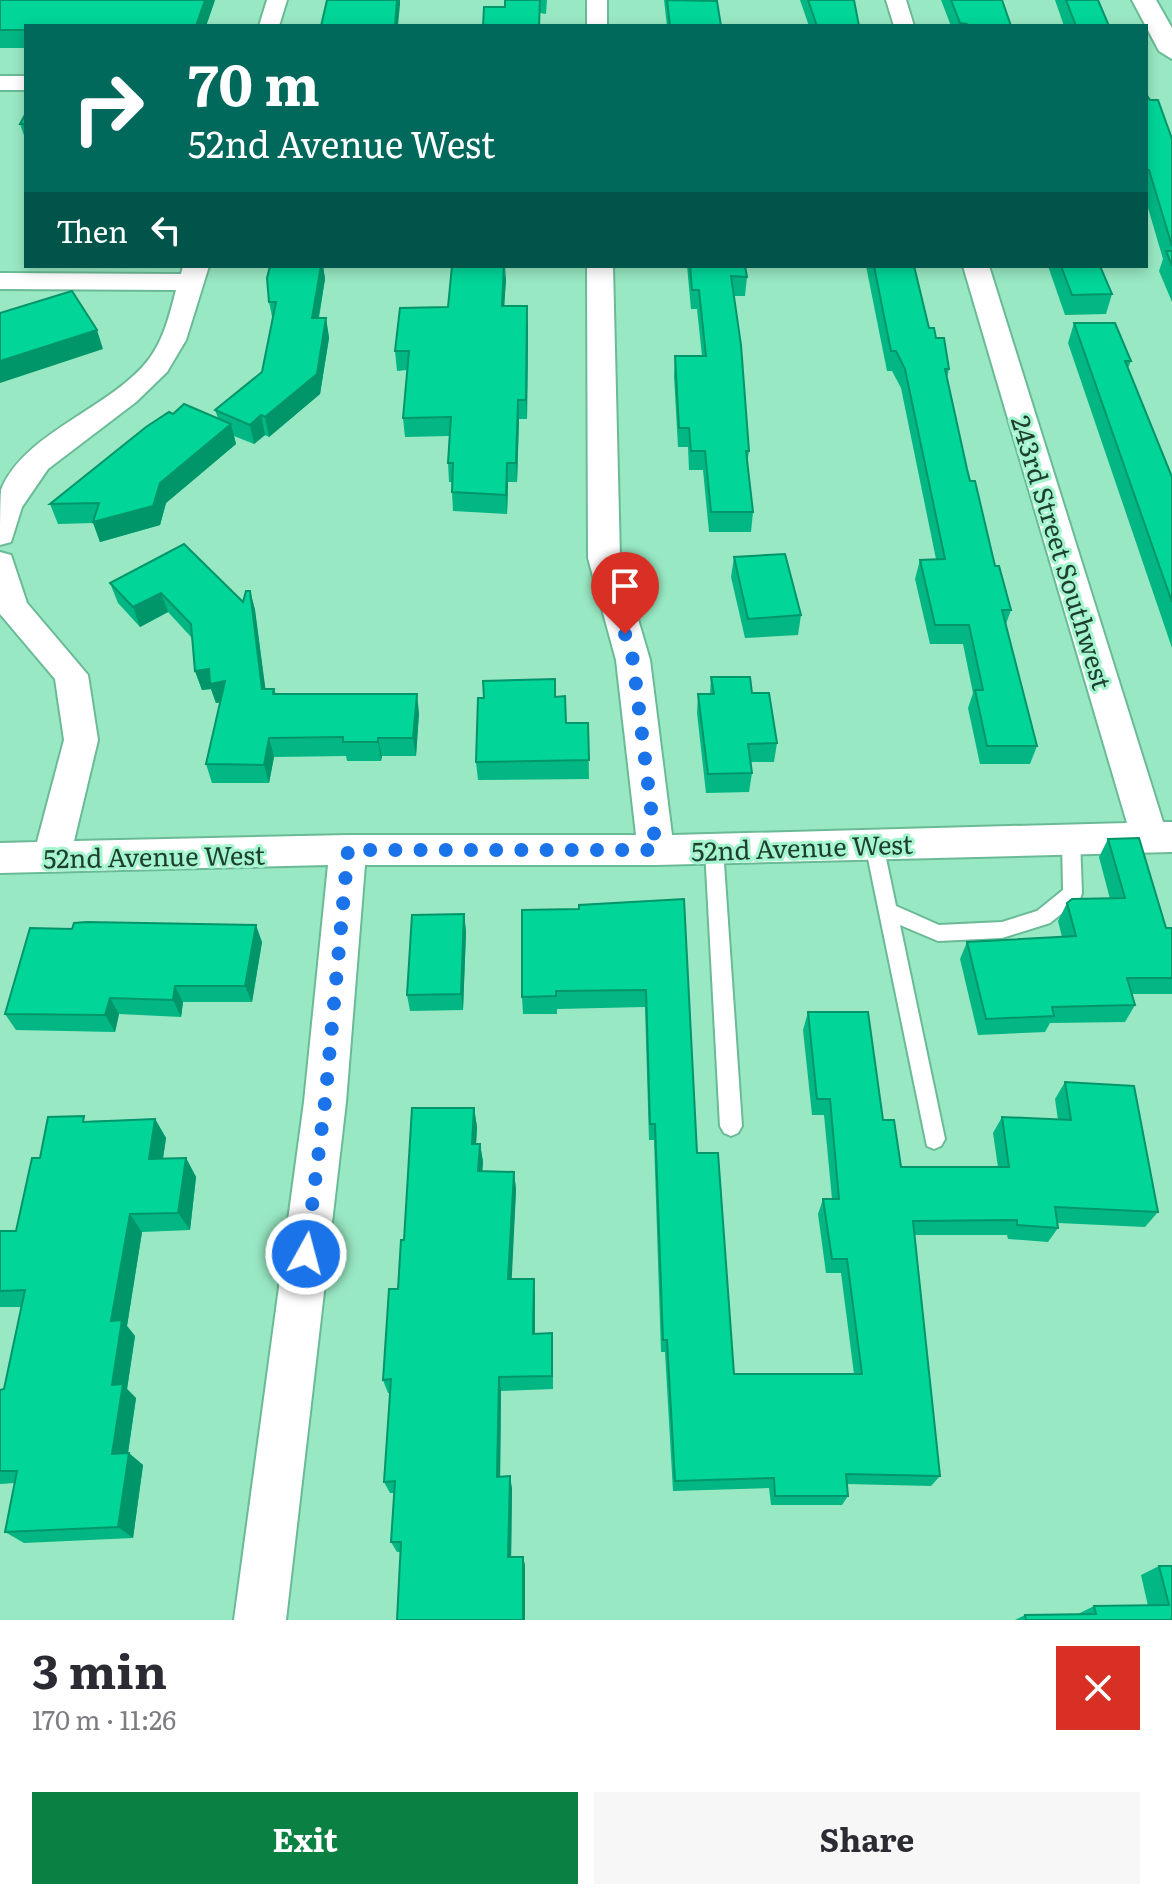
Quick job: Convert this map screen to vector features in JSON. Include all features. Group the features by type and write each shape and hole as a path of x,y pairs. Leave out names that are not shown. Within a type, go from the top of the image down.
{"main road":[{"path":"1144,0 1172,51"}],"street":[{"path":"270,24 277,0"},
{"path":"597,0 597,24"},
{"path":"896,0 903,24"},
{"path":"0,83 24,83"},
{"path":"600,268 604,558 633,660 656,850"},
{"name":"243rd Street Southwest","path":"977,268 1160,837"},
{"path":"0,281 194,274 175,341 149,377 36,461 16,485 2,518 0,535"},
{"path":"0,563 12,607 71,675 81,740 51,858"},
{"name":"52nd Avenue West","path":"0,858 348,850 714,849 1160,837"},
{"path":"260,1620 325,1102 348,850"}],"lane":[{"path":"887,911 938,933 1002,930 1043,917 1073,893 1071,839"},
{"path":"874,844 934,1139"},
{"path":"714,849 731,1126"}],"building":[{"path":"0,0 205,0 197,24 24,24 24,30 0,30"},
{"path":"327,0 397,0 395,24 321,24"},
{"path":"505,0 540,0 539,24 483,24 484,7 505,7"},
{"path":"667,0 717,1 721,24 670,24"},
{"path":"808,0 854,0 859,24 816,24"},
{"path":"951,0 1002,0 1010,24 967,24 960,23"},
{"path":"1066,0 1098,0 1108,24 1075,24"},
{"path":"1148,97 1158,100 1172,139 1172,246 1149,170"},
{"path":"1166,251 1172,251 1172,266"},
{"path":"270,268 321,268 312,318 326,318 317,374 265,417 261,415 250,425 215,410 262,372 276,302 269,302"},
{"path":"452,268 504,268 502,306 527,306 526,400 518,400 516,463 507,463 506,495 452,492 453,463 448,463 451,417 403,418 409,351 395,351 400,308 448,307"},
{"path":"690,268 745,268 747,277 731,276 741,345 749,451 746,451 753,512 711,512 705,451 691,451 689,428 679,428 675,356 706,356 699,290 692,290"},
{"path":"874,268 914,268 929,328 934,328 936,338 944,338 949,369 945,369 967,469 970,481 975,481 995,566 999,566 1011,610 1002,610 1037,746 987,746 975,690 983,690 969,625 935,625 920,560 945,559 905,369 896,351 891,351"},
{"path":"1062,268 1101,268 1112,294 1072,295"},
{"path":"72,291 97,330 0,361 0,313"},
{"path":"1074,323 1115,323 1131,361 1125,361 1172,477 1172,602"},
{"path":"184,404 231,424 160,483 153,506 93,522 99,503 50,504 146,427 169,412 173,414"},
{"path":"184,544 243,602 246,591 250,591 262,689 274,689 273,694 417,694 413,738 343,742 343,737 269,738 264,765 206,764 225,681 210,684 209,669 195,671 191,624 161,593 133,607 110,583"},
{"path":"785,554 801,615 748,619 734,557"},
{"path":"711,677 750,677 752,693 769,693 777,743 748,744 752,773 708,774 698,694 714,694"},
{"path":"555,679 555,697 565,696 566,723 588,723 589,760 476,762 478,698 484,698 483,681"},
{"path":"1139,838 1166,928 1172,928 1172,978 1127,978 1135,1005 1052,1007 1054,1016 986,1019 967,942 1076,936 1067,903 1072,899 1125,898 1108,839"},
{"path":"684,899 697,1153 718,1153 734,1374 862,1374 847,1259 832,1259 823,1199 839,1199 830,1099 817,1099 808,1012 868,1012 883,1120 894,1120 901,1167 1009,1167 1002,1117 1071,1120 1065,1082 1134,1086 1158,1212 1055,1207 1058,1228 1017,1225 1017,1220 913,1221 940,1476 846,1474 848,1496 775,1496 774,1478 675,1481 667,1340 663,1340 655,1124 650,1124 646,990 556,991 556,996 522,997 522,910 579,909 579,905"},
{"path":"464,914 461,994 407,995 412,915"},
{"path":"74,923 256,925 245,986 175,986 173,1000 110,998 105,1015 5,1014 30,928 72,929"},
{"path":"412,1108 474,1108 472,1144 480,1144 478,1171 514,1172 508,1279 534,1279 533,1334 552,1333 552,1376 499,1377 497,1477 510,1476 508,1557 523,1557 523,1620 397,1620 401,1542 391,1542 395,1481 384,1482 391,1379 383,1380 389,1289 398,1289 401,1240 404,1240"},
{"path":"84,1116 83,1122 155,1119 149,1159 186,1158 178,1213 130,1214 111,1321 122,1320 112,1385 123,1384 112,1454 129,1453 118,1527 5,1532 17,1471 0,1471 0,1390 4,1389 25,1290 0,1291 0,1231 16,1231 32,1158 40,1158 48,1117"},
{"path":"1159,1566 1172,1566 1172,1620 1026,1620 1025,1615 1096,1614 1094,1606 1169,1605"}],"route":[{"path":"306,1254 325,1102 348,850 656,850 633,660 625,634"}]}
